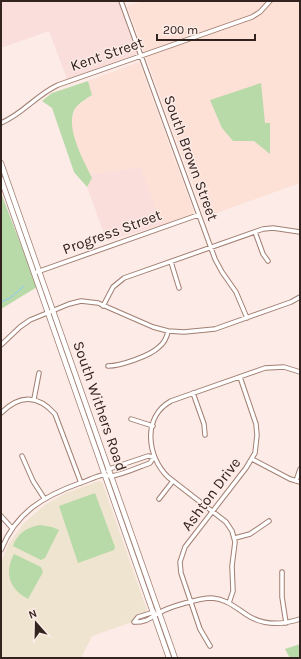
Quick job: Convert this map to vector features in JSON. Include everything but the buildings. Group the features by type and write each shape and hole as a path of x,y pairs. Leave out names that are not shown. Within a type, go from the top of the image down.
{"main road":[{"name":"South Withers Road","path":"1,163 175,658"},
{"name":"South Withers Road","path":"1,179 169,658"}],"street":[{"name":"South Brown Street","path":"122,1 210,247 218,266 240,298 247,318"},
{"name":"Kent Street","path":"1,123 16,115 44,92 58,85 252,17 260,12 270,1"},
{"name":"Progress Street","path":"34,273 198,215"},
{"path":"104,306 113,287 120,281 210,247 255,232 274,228 300,232"},
{"path":"255,232 263,254 268,260"},
{"path":"171,262 179,288"},
{"path":"1,345 20,327 34,318 69,304 81,301 92,302 104,306 143,324 168,331 184,332 204,331 223,326 300,298"},
{"path":"108,366 116,366 154,351 162,344 168,331"},
{"path":"229,603 233,591 232,566 235,538 230,526 213,511 173,481 160,468 154,457 151,444 152,426 164,406 171,401 272,367 284,367 300,372"},
{"path":"34,399 39,373"},
{"name":"Ashton Drive","path":"210,646 200,629 181,573 181,557 185,547 252,459 256,447 257,429 240,377"},
{"path":"193,393 204,424 205,435"},
{"path":"1,412 10,404 21,400 34,399 48,406 55,414 80,483"},
{"path":"131,419 152,426"},
{"path":"22,456 33,481 44,498"},
{"path":"104,475 109,469 148,456 154,457"},
{"path":"1,550 12,528 26,512 44,498 104,475 112,476 150,463 154,457"},
{"path":"252,459 298,482 300,469"},
{"path":"159,498 173,481"},
{"path":"1,516 12,528"},
{"path":"235,538 250,534 269,521"},
{"path":"282,572 282,602 286,623"},
{"path":"153,614 191,601 210,598 229,603 249,616 273,624 286,623 300,619"}],"shaded area":[{"path":"1,1 118,1 137,54 67,79 49,31 1,47"},
{"path":"143,1 300,1 300,183 205,217 127,6","holes":["269,123 270,153 254,141 265,124"]},
{"path":"139,62 194,213 162,225 140,167 90,175 78,149 70,124 76,107 92,95 88,81"},
{"path":"141,167 162,225 107,241 87,187 92,178 90,175"},
{"path":"99,481 102,482 149,616 92,636 81,658 1,658 1,563 8,545 23,524 45,505 66,493"}],"green space":[{"path":"88,81 92,95 77,106 73,113 72,122 76,142 92,178 87,187 74,172 52,108 42,101 52,93"},
{"path":"261,83 265,123 270,123 270,154 254,141 233,141 222,128 210,100"},
{"path":"1,193 37,287 1,309"},
{"path":"95,493 115,547 114,550 78,563 59,506"},
{"path":"40,525 59,530 45,558 41,560 13,546 17,538 23,532 31,527"},
{"path":"14,554 41,567 43,572 28,599 16,590 10,580 9,568"},
{"path":"300,644 300,658 290,658 285,649"}],"waterway":[{"path":"1,302 10,298 24,286"}]}
